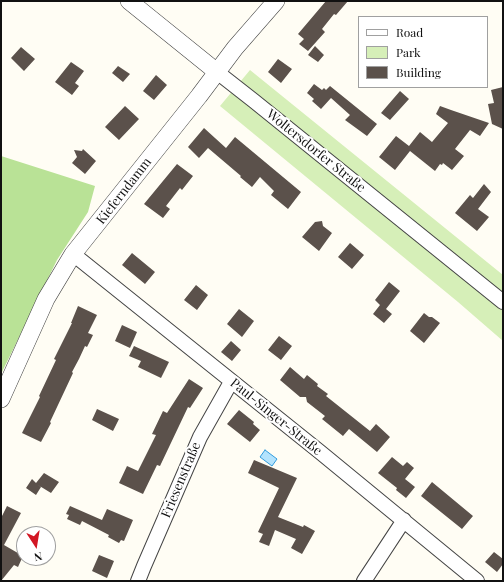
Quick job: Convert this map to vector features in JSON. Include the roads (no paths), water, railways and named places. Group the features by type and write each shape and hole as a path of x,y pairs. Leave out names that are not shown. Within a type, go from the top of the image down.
{"street":[{"name":"Woltersdorfer Straße","path":"129,1 503,302"},
{"name":"Kieferndamm","path":"1,399 46,299 74,254 235,48 276,1"},
{"name":"Paul-Singer-Straße","path":"74,254 404,520 477,581"},
{"name":"Friesenstraße","path":"138,581 200,437 231,382"},
{"path":"364,581 404,520"}],"water":[{"path":"265,450 277,459 272,466 260,457"}]}
